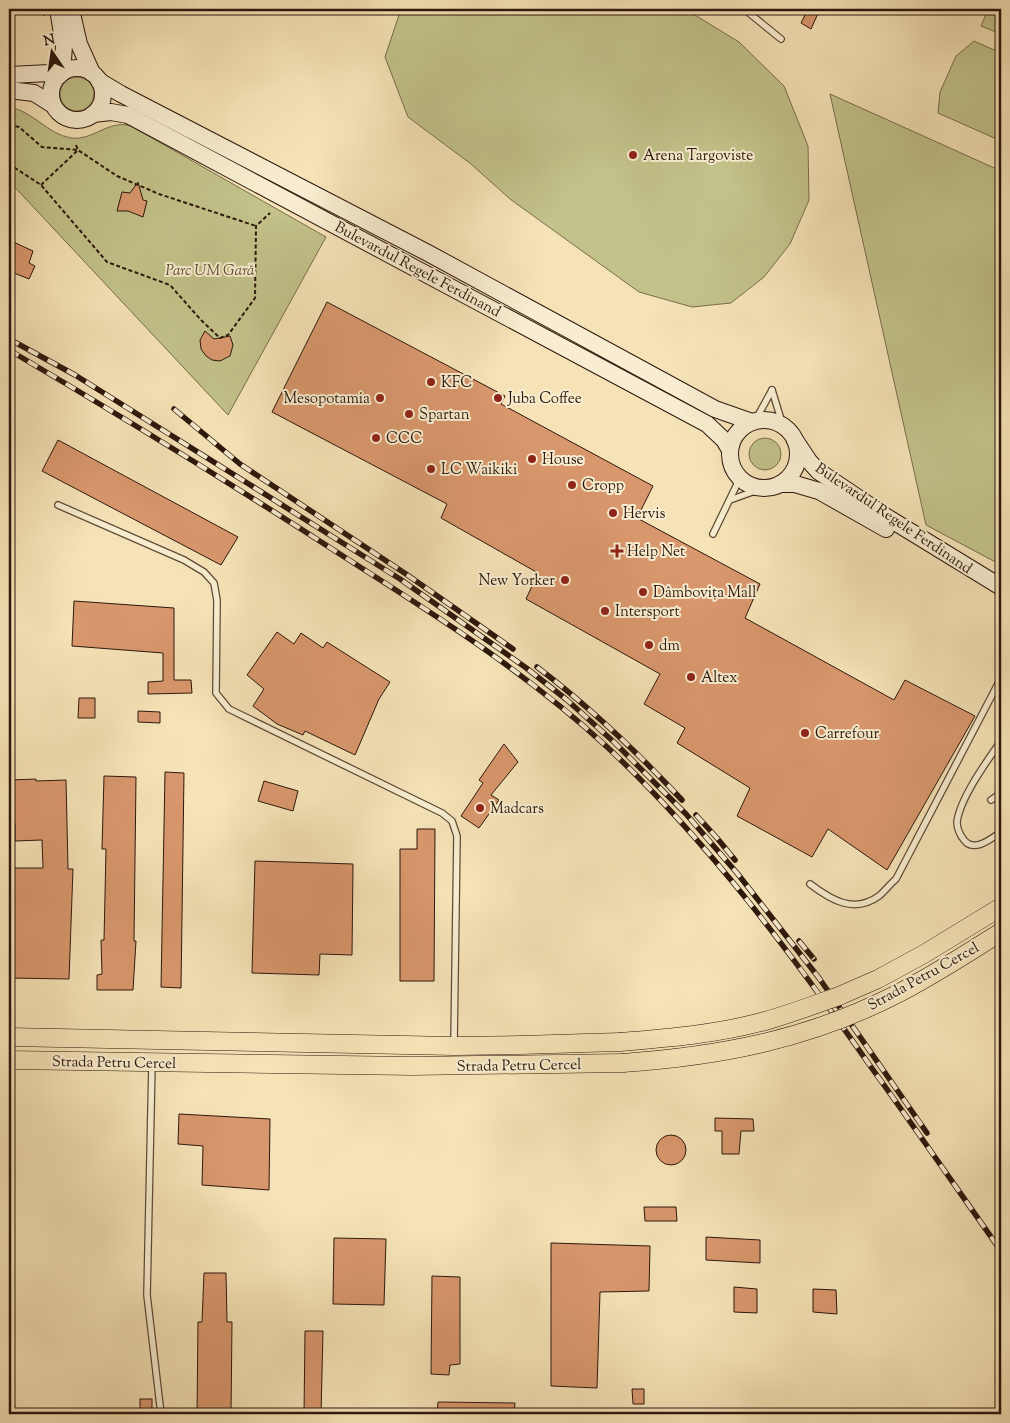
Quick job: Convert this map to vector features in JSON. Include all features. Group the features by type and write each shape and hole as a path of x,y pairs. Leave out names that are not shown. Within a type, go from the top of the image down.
{"main road":[{"path":"58,9 64,46 61,74"},
{"path":"9,90 34,93 53,105 62,115 74,120 88,118 94,114 102,102 102,88 84,58 75,31 71,9"},
{"path":"53,105 52,85 61,74 78,68 96,77"},
{"path":"17,75 61,74"},
{"name":"Bulevardul Regele Ferdinand","path":"96,77 121,94 426,252 720,411 754,422"},
{"name":"Bulevardul Regele Ferdinand","path":"94,114 111,112 128,116 707,424 724,440 730,450 734,470 740,478"},
{"path":"730,450 738,431 754,422 773,421 783,426"},
{"name":"Bulevardul Regele Ferdinand","path":"783,426 790,432 818,471 885,516 1001,587"},
{"name":"Bulevardul Regele Ferdinand","path":"780,484 788,479 798,461 796,440"},
{"path":"740,478 746,483 763,488 780,484"},
{"name":"Bulevardul Regele Ferdinand","path":"780,484 795,484 820,491 1001,594"},
{"name":"Strada Petru Cercel","path":"9,1037 520,1046 620,1042 697,1034 764,1022 839,996 878,979 924,954 1001,907"},
{"name":"Strada Petru Cercel","path":"9,1060 413,1066 623,1063 738,1050 816,1028 859,1011 936,973 1001,932"},
{"path":"152,1040 152,1062"}],"lane":[{"path":"744,9 781,39"},
{"path":"754,422 772,390 783,426"},
{"path":"713,534 740,478"},
{"path":"730,500 763,488"},
{"path":"58,504 184,560 204,572 214,583 217,600 216,693 229,709 442,813 452,821 457,836 454,1046"},
{"path":"810,884 839,903 852,905 865,903 878,896 896,879 1001,678"},
{"path":"1001,741 969,791 960,809 957,824 960,835 966,843 972,846 981,844 1001,832"},
{"path":"990,800 1001,793"},
{"path":"152,1062 147,1295 161,1414"}],"path":[{"path":"42,9 45,22"},
{"path":"9,125 19,127 42,147 78,150 116,176 159,194 256,226"},
{"path":"75,143 78,150"},
{"path":"41,185 78,150"},
{"path":"10,165 41,185 106,262 170,285 220,338 228,335 256,298 256,226 270,212"}],"green space":[{"name":"Arena Targoviste","path":"401,9 685,9 739,42 784,86 808,146 809,200 790,244 764,277 731,303 692,307 639,292 510,199 471,164 408,117 385,57"},
{"path":"988,9 1001,9 1001,34 981,26"},
{"path":"974,41 1001,53 1001,141 938,113 940,92 956,56"},
{"path":"77,77 89,82 94,94 89,106 77,111 65,106 60,94 65,82"},
{"path":"830,94 1001,171 1001,565 926,525"},
{"name":"Parc UM Gară","path":"9,107 18,109 62,136 71,138 87,136 115,125 131,126 326,237 228,415 9,181"},
{"path":"765,438 771,439 776,443 780,448 780,460 776,465 771,469 765,470 759,469 754,465 750,460 749,454 750,448 754,443 759,439"}],"building":[{"path":"808,9 820,9 811,29 801,23"},
{"path":"138,182 143,200 147,201 143,217 128,211 117,211 122,192 130,193"},
{"path":"9,240 33,251 29,263 35,266 29,279 9,271"},
{"name":"Dâmbovița Mall","path":"327,302 505,396 501,404 653,486 637,518 760,584 745,618 894,700 905,680 975,716 887,870 828,829 812,857 737,816 750,788 677,743 685,728 644,704 660,674 526,599 538,573 441,518 447,504 272,412"},
{"path":"205,331 214,339 230,336 233,345 230,356 220,361 212,360 206,356 201,349 200,340"},
{"path":"58,440 238,537 221,565 42,471"},
{"path":"74,601 174,608 174,680 191,680 192,693 148,694 148,682 163,681 163,653 72,646"},
{"path":"277,632 294,644 301,633 323,648 327,642 390,682 379,699 355,755 305,731 303,735 277,724 253,706 264,689 247,675"},
{"path":"79,698 95,698 95,718 78,718"},
{"path":"138,711 160,712 160,723 138,722"},
{"path":"504,744 518,762 491,795 499,800 479,828 461,816 483,783 479,780"},
{"path":"165,772 184,773 181,988 161,987"},
{"path":"104,776 136,777 134,941 136,941 133,990 97,990 97,975 102,974 101,940 104,940 106,849 102,849"},
{"path":"36,779 36,781 66,780 68,869 73,869 69,979 9,978 9,868 43,868 42,840 15,841 15,823 9,823 9,780"},
{"path":"264,781 298,791 293,811 258,801"},
{"path":"417,829 435,829 434,981 400,981 400,849 417,849"},
{"path":"255,861 353,864 352,955 320,954 319,975 252,973"},
{"path":"179,1114 270,1119 269,1190 202,1185 203,1146 178,1144"},
{"path":"715,1118 753,1119 754,1131 741,1131 739,1154 722,1154 722,1131 715,1131"},
{"path":"671,1135 682,1139 686,1150 682,1161 671,1165 660,1161 656,1150 660,1139"},
{"path":"644,1207 676,1207 677,1221 645,1221"},
{"path":"706,1237 760,1240 760,1263 706,1260"},
{"path":"334,1238 386,1239 384,1305 333,1304"},
{"path":"551,1243 650,1246 649,1291 600,1292 597,1388 551,1386"},
{"path":"204,1273 226,1273 227,1322 232,1322 231,1414 197,1414 198,1322 202,1322"},
{"path":"432,1276 460,1277 460,1364 450,1365 449,1375 431,1374"},
{"path":"734,1287 757,1289 757,1313 734,1312"},
{"path":"813,1289 836,1290 837,1314 813,1312"},
{"path":"305,1331 323,1331 321,1414 304,1414"},
{"path":"632,1389 644,1389 644,1404 633,1404"},
{"path":"140,1399 152,1399 152,1413 140,1413"},
{"path":"438,1402 515,1403 514,1414 437,1414"}],"railway":[{"path":"9,339 75,375 400,579 525,667 567,700 615,743 686,814 737,873 819,978 927,1133"},
{"path":"9,350 221,478 481,646 545,694 606,746 679,820 747,899 841,1024 1001,1251"},
{"path":"174,409 240,464 406,574 513,649"},
{"path":"537,667 576,698 612,731 682,800"},
{"path":"696,815 735,860"},
{"path":"799,941 814,959"}],"place":[{"name":"Arena Targoviste","path":"633,155"},
{"name":"KFC","path":"431,382"},
{"name":"Mesopotamia","path":"380,398"},
{"name":"Juba Coffee","path":"498,398"},
{"name":"Spartan","path":"409,414"},
{"name":"CCC","path":"376,438"},
{"name":"House","path":"532,459"},
{"name":"LC Waikiki","path":"431,469"},
{"name":"Cropp","path":"572,485"},
{"name":"Hervis","path":"613,513"},
{"name":"Help Net","path":"617,551"},
{"name":"New Yorker","path":"565,580"},
{"name":"Dâmbovița Mall","path":"643,592"},
{"name":"Intersport","path":"605,611"},
{"name":"dm","path":"649,645"},
{"name":"Altex","path":"691,677"},
{"name":"Carrefour","path":"805,733"},
{"name":"Madcars","path":"480,808"}]}
